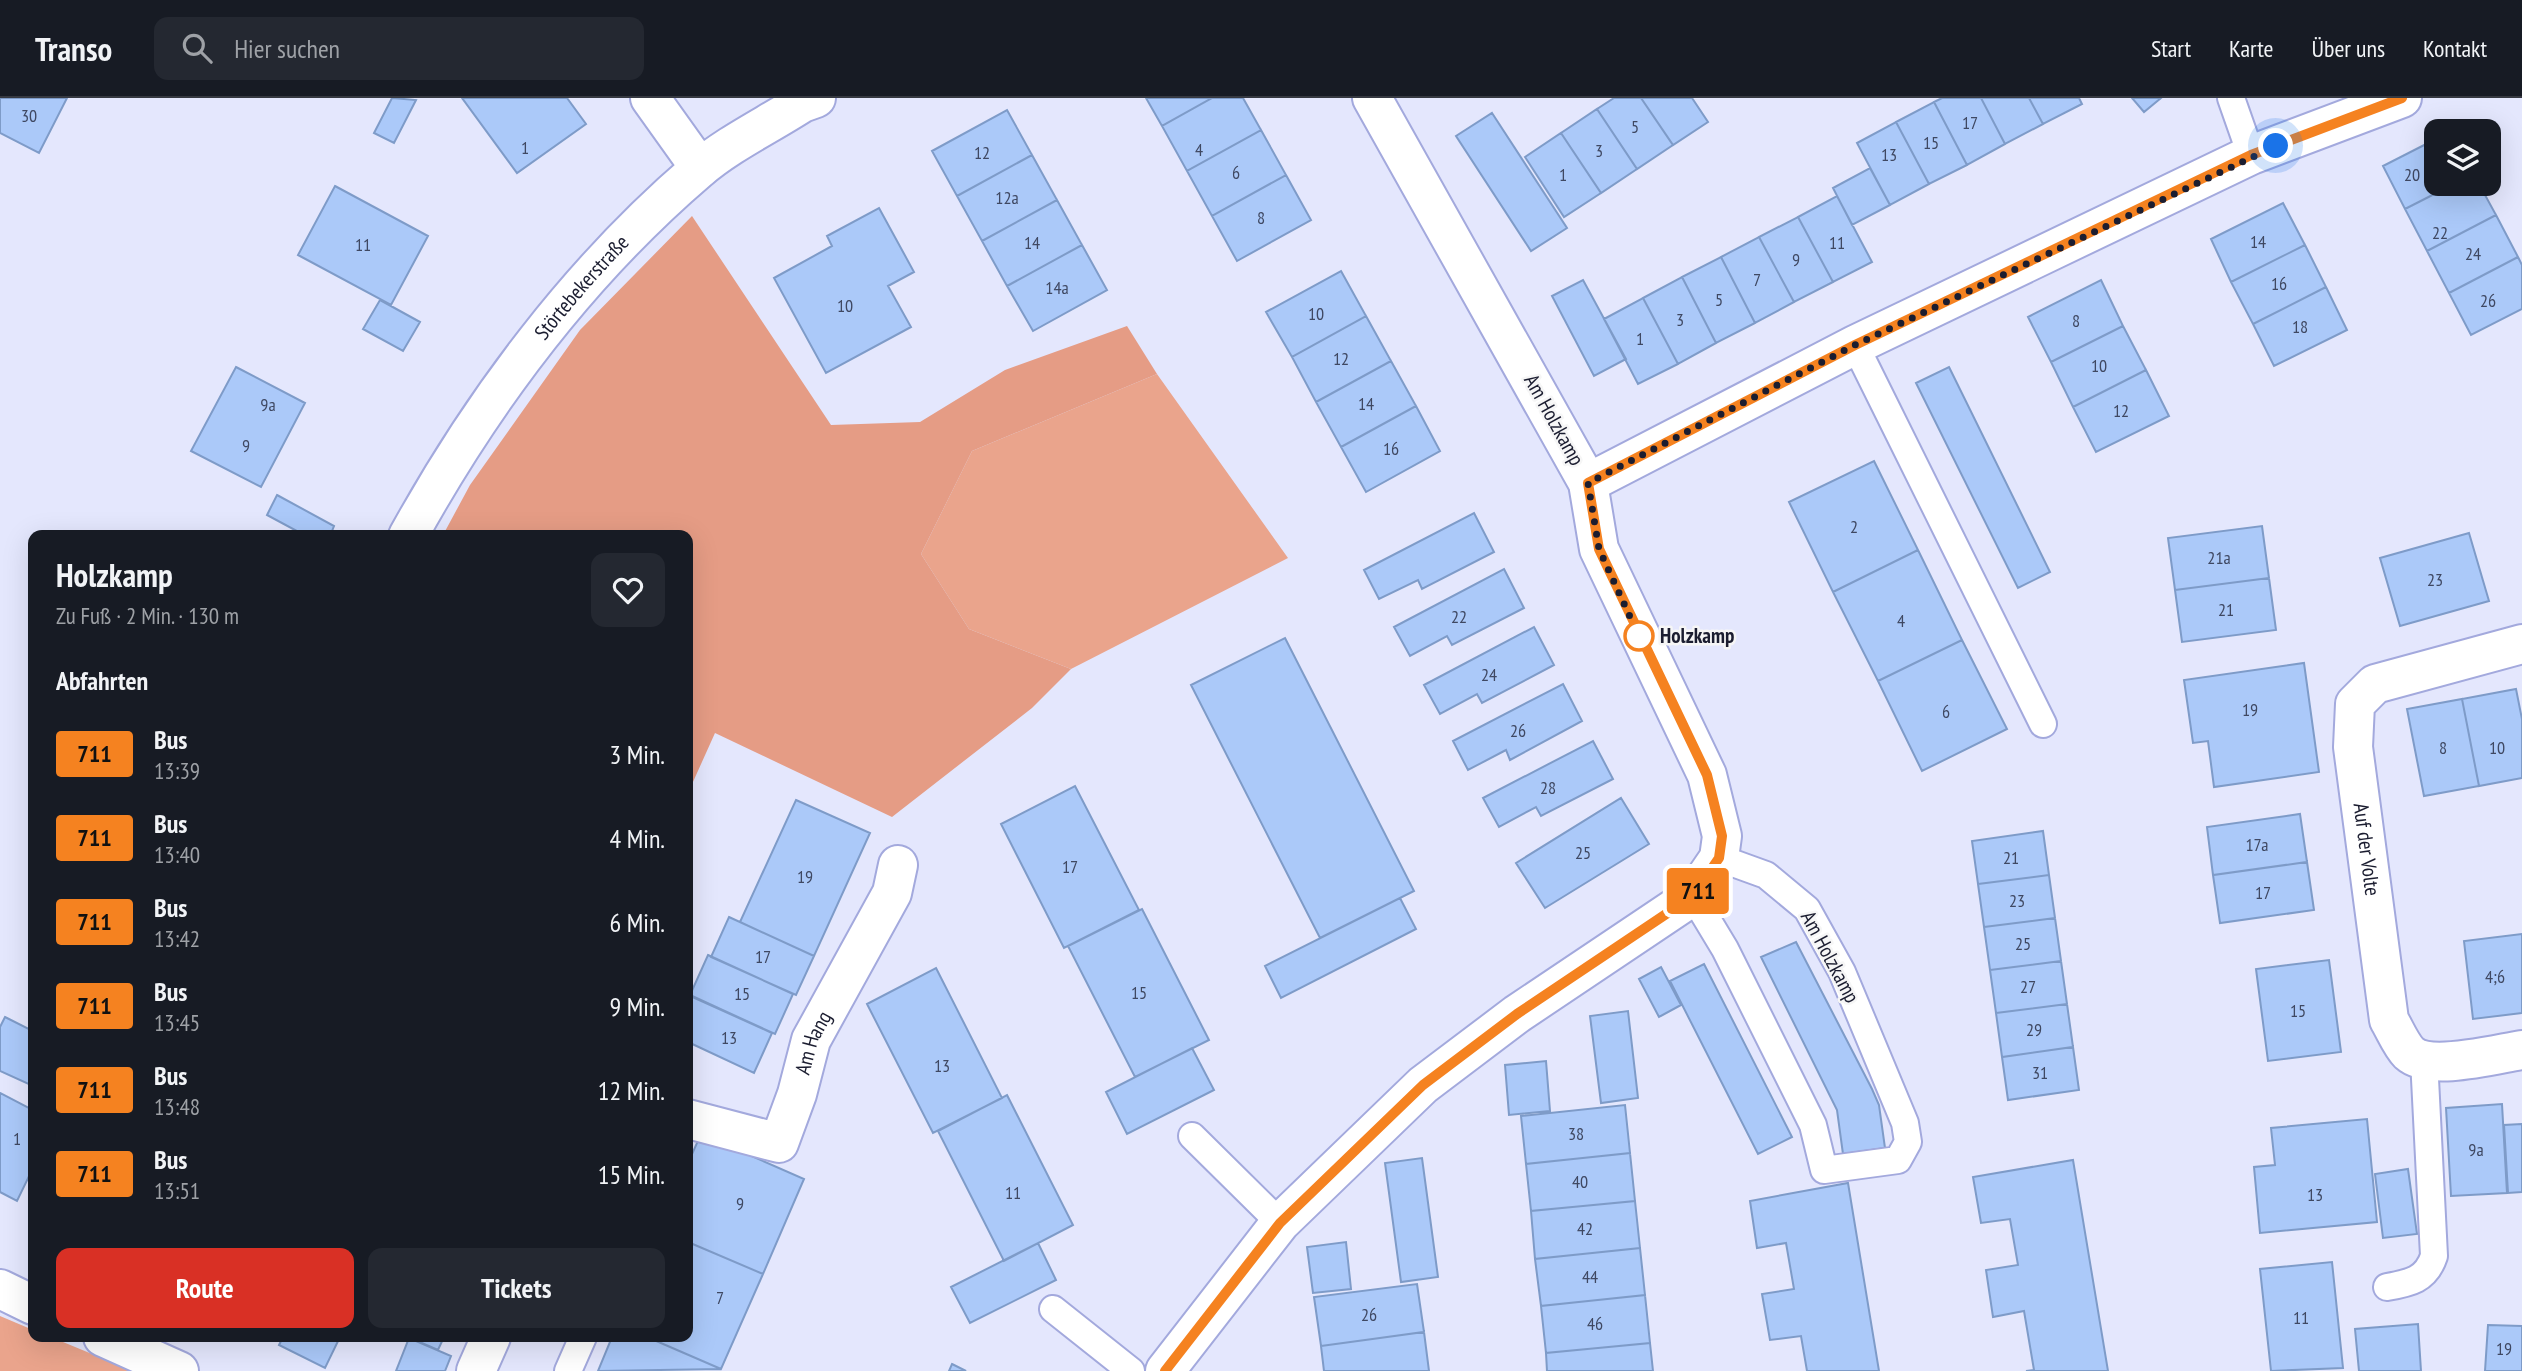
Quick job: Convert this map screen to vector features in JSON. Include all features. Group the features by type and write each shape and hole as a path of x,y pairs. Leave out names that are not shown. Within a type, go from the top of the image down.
{"street":[{"path":"650,98 700,168"},
{"name":"Störtebekerstraße","path":"412,530 475,426 523,358 635,229 700,168 802,103 816,98"},
{"name":"Am Holzkamp","path":"1372,98 1588,483 1599,549 1707,775 1722,836 1719,858"},
{"path":"1588,483 1855,345 2251,155 2402,98"},
{"name":"Auf der Volte","path":"2424,1059 2410,1054 2389,1020 2353,747 2355,704 2375,684 2522,644"},
{"path":"1165,1371 1280,1223 1423,1085 1517,1014 1693,896 1719,858"},
{"name":"Am Hang","path":"693,1120 779,1143 797,1094 811,1040 892,893 898,865"},
{"path":"2424,1059 2445,1062 2522,1050"},
{"path":"0,1289 28,1303"},
{"path":"114,1342 179,1371"},
{"path":"476,1371 489,1342"}],"lane":[{"path":"2231,98 2251,155"},
{"path":"1855,345 2043,724"},
{"name":"Am Holzkamp","path":"1693,896 1725,948 1813,1125 1824,1170 1898,1160 1908,1142 1905,1123 1842,972 1807,909 1766,875 1719,858"},
{"path":"2387,1287 2415,1282 2430,1268 2434,1256 2424,1059"},
{"path":"1192,1136 1280,1223"},
{"path":"1054,1309 1131,1371"},
{"path":"568,1371 581,1342"}],"shaded area":[{"path":"692,216 831,425 920,422 1005,370 1127,326 1157,374 972,451 921,554 969,629 1071,669 1032,708 892,817 715,733 693,782 693,530 446,530 470,485 580,330"},
{"path":"1157,374 1288,558 1071,669 969,629 921,554 972,451"},
{"path":"0,1316 28,1328 28,1342 63,1342 133,1371 0,1371"}],"building":[{"path":"0,98 67,98 39,153 0,133"},
{"path":"392,98 416,100 394,143 374,133"},
{"path":"462,98 567,98 586,124 517,173"},
{"path":"1146,98 1212,98 1162,126"},
{"path":"1212,98 1243,98 1261,130 1187,171 1162,126"},
{"path":"1614,98 1641,98 1673,145 1637,169 1597,109"},
{"path":"1641,98 1692,98 1708,122 1673,145"},
{"path":"1942,98 1981,98 2005,144 1967,165 1934,102"},
{"path":"1981,98 2029,98 2043,124 2005,144"},
{"path":"2029,98 2079,98 2082,104 2043,124"},
{"path":"2132,98 2161,98 2144,112"},
{"path":"1934,102 1967,165 1929,184 1896,122"},
{"path":"1597,109 1637,169 1601,193 1561,133"},
{"path":"1007,110 1032,155 957,196 932,151"},
{"path":"1492,113 1567,228 1531,251 1456,136"},
{"path":"1896,122 1929,184 1890,205 1857,143"},
{"path":"1261,130 1286,175 1212,216 1187,171"},
{"path":"1561,133 1601,193 1564,217 1525,157"},
{"path":"2424,145 2424,196 2430,196 2405,209 2383,166"},
{"path":"1032,155 1057,200 982,241 957,196"},
{"path":"1870,168 1890,205 1852,225 1833,188"},
{"path":"1286,175 1311,220 1237,261 1212,216"},
{"path":"335,186 428,236 391,305 298,255"},
{"path":"1837,196 1872,262 1833,282 1798,217"},
{"path":"2430,196 2486,196 2496,215 2427,251 2405,209"},
{"path":"1057,200 1082,245 1007,286 982,241"},
{"path":"2283,203 2305,245 2231,282 2211,239"},
{"path":"879,208 914,272 888,286 911,327 826,373 774,278 832,246 827,236"},
{"path":"2496,215 2518,257 2449,293 2427,251"},
{"path":"1798,217 1833,282 1794,302 1759,237"},
{"path":"1759,237 1794,302 1755,323 1721,257"},
{"path":"1082,245 1107,290 1033,331 1007,286"},
{"path":"2305,245 2326,287 2253,324 2231,282"},
{"path":"1721,257 1755,323 1716,343 1682,277"},
{"path":"2518,257 2522,265 2522,309 2471,335 2449,293"},
{"path":"1341,271 1366,316 1292,357 1266,312"},
{"path":"1682,277 1716,343 1678,364 1643,298"},
{"path":"1583,280 1626,359 1594,376 1552,296"},
{"path":"2101,280 2123,326 2051,362 2028,317"},
{"path":"2326,287 2347,330 2274,366 2253,324"},
{"path":"1643,298 1678,364 1638,384 1604,319"},
{"path":"380,300 420,322 403,351 363,329"},
{"path":"1366,316 1391,361 1316,402 1292,357"},
{"path":"2123,326 2146,370 2073,407 2051,362"},
{"path":"1391,361 1416,406 1341,447 1316,402"},
{"path":"236,367 305,403 261,487 191,451"},
{"path":"1949,367 2050,572 2018,588 1916,383"},
{"path":"2146,370 2169,416 2096,452 2073,407"},
{"path":"1416,406 1440,451 1366,492 1341,447"},
{"path":"1874,461 1918,550 1833,592 1789,502"},
{"path":"277,495 334,526 332,530 295,530 267,515"},
{"path":"1474,513 1494,552 1422,589 1418,580 1379,599 1364,570"},
{"path":"2262,526 2269,578 2175,590 2168,538"},
{"path":"2469,533 2489,601 2400,626 2380,558"},
{"path":"1918,550 1962,640 1878,681 1833,592"},
{"path":"1504,569 1524,608 1452,645 1447,636 1410,656 1394,627"},
{"path":"2269,578 2276,630 2182,642 2175,590"},
{"path":"1534,627 1554,665 1482,703 1477,694 1440,714 1424,685"},
{"path":"1285,638 1414,891 1320,938 1191,685"},
{"path":"1962,640 2007,729 1922,771 1878,681"},
{"path":"2304,663 2319,772 2214,787 2208,741 2193,743 2184,680"},
{"path":"1563,684 1582,721 1510,760 1506,750 1468,770 1453,741"},
{"path":"2516,689 2522,719 2522,778 2479,786 2462,699"},
{"path":"2462,699 2479,786 2424,796 2407,709"},
{"path":"1593,741 1613,779 1541,816 1536,807 1499,827 1483,798"},
{"path":"1075,786 1139,910 1064,948 1001,824"},
{"path":"1621,798 1649,844 1545,908 1516,863"},
{"path":"796,800 870,833 814,956 740,922"},
{"path":"2300,814 2307,862 2213,875 2207,827"},
{"path":"2043,831 2049,875 1978,884 1972,841"},
{"path":"2307,862 2314,910 2220,923 2213,875"},
{"path":"2049,875 2055,918 1984,927 1978,884"},
{"path":"1400,898 1416,929 1281,998 1265,966"},
{"path":"1142,909 1209,1040 1135,1077 1068,946"},
{"path":"729,917 814,956 796,995 711,957"},
{"path":"2055,918 2061,961 1990,970 1984,927"},
{"path":"2522,934 2522,1013 2473,1019 2464,941"},
{"path":"1796,942 1879,1105 1885,1148 1843,1154 1837,1110 1761,957"},
{"path":"708,955 793,994 775,1034 693,996 693,988"},
{"path":"2329,960 2341,1052 2268,1061 2256,969"},
{"path":"2061,961 2067,1004 1996,1013 1990,970"},
{"path":"1704,964 1792,1137 1758,1154 1670,981"},
{"path":"1661,967 1681,1005 1659,1017 1639,979"},
{"path":"936,968 1002,1098 933,1133 867,1004"},
{"path":"693,997 772,1033 754,1073 693,1044"},
{"path":"2067,1004 2073,1047 2002,1057 1996,1013"},
{"path":"1628,1011 1638,1098 1601,1103 1590,1016"},
{"path":"5,1017 28,1028 28,1084 0,1071 0,1027"},
{"path":"2073,1047 2079,1090 2008,1100 2002,1057"},
{"path":"1192,1048 1214,1090 1127,1134 1106,1092"},
{"path":"1546,1061 1550,1111 1509,1115 1505,1065"},
{"path":"0,1093 28,1107 28,1178 17,1201 0,1192"},
{"path":"1007,1095 1073,1225 1004,1261 938,1131"},
{"path":"2502,1104 2507,1193 2451,1196 2446,1108"},
{"path":"1625,1105 1630,1153 1526,1164 1521,1116"},
{"path":"2367,1119 2377,1222 2260,1233 2254,1167 2275,1165 2271,1128"},
{"path":"2522,1124 2522,1192 2508,1193 2504,1125"},
{"path":"701,1134 804,1179 763,1274 693,1244 693,1152"},
{"path":"1630,1153 1635,1201 1531,1211 1526,1164"},
{"path":"1422,1158 1438,1277 1401,1282 1385,1163"},
{"path":"2073,1160 2108,1371 2026,1371 2034,1370 2024,1311 1993,1317 1986,1270 2018,1265 2010,1219 1981,1223 1973,1177"},
{"path":"2408,1169 2417,1234 2383,1238 2375,1174"},
{"path":"1848,1183 1879,1371 1807,1371 1801,1336 1770,1340 1762,1294 1794,1289 1786,1243 1757,1248 1750,1201"},
{"path":"1635,1201 1640,1248 1535,1259 1531,1211"},
{"path":"1346,1242 1351,1289 1313,1293 1307,1247"},
{"path":"1038,1243 1056,1280 970,1323 951,1287"},
{"path":"693,1244 763,1274 721,1369 659,1342 693,1342"},
{"path":"1640,1248 1645,1295 1541,1306 1535,1259"},
{"path":"2332,1262 2343,1368 2271,1371 2260,1269"},
{"path":"1417,1284 1424,1332 1321,1346 1314,1297"},
{"path":"1645,1295 1650,1343 1546,1353 1541,1306"},
{"path":"2418,1324 2421,1371 2359,1371 2355,1329"},
{"path":"2488,1325 2522,1326 2522,1371 2485,1371"},
{"path":"1424,1332 1429,1371 1324,1371 1321,1346"},
{"path":"280,1342 338,1342 325,1368 279,1345"},
{"path":"407,1342 418,1342 451,1356 445,1371 396,1371"},
{"path":"420,1342 442,1342 438,1350"},
{"path":"610,1342 659,1342 721,1369 598,1371"},
{"path":"1650,1343 1653,1371 1547,1371 1546,1353"},
{"path":"952,1364 966,1371 949,1371"}],"bus line":[{"name":"711","path":"1165,1371 1280,1223 1423,1085 1517,1014 1693,896 1719,858 1722,836 1707,775 1599,549 1588,483 1855,345 2251,155 2402,98"}],"place":[{"name":"Holzkamp","path":"1639,636"}],"route":[{"path":"1639,636 1642,643 1599,549 1588,483 1855,345 2251,155 2276,146"}]}
